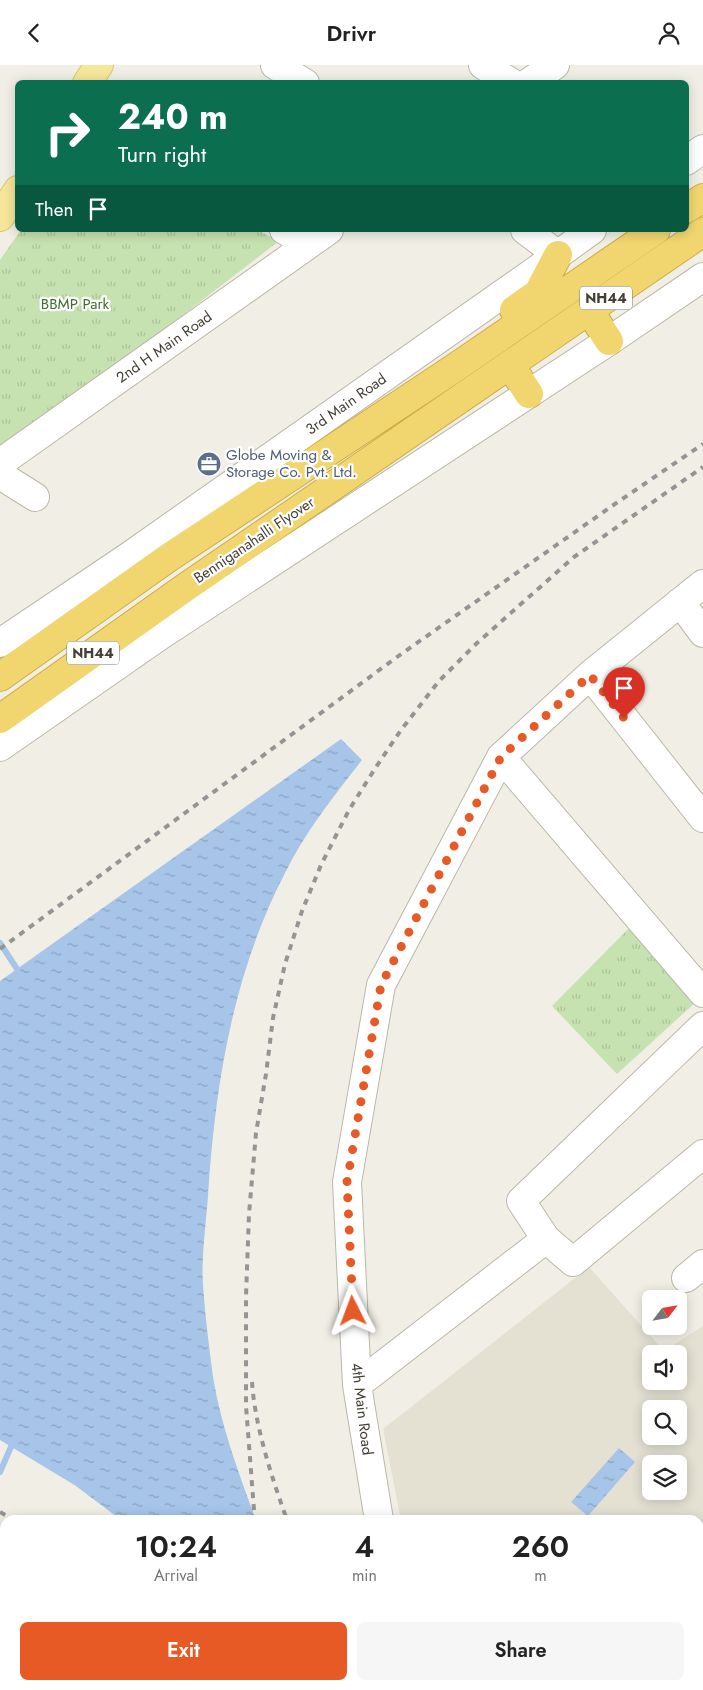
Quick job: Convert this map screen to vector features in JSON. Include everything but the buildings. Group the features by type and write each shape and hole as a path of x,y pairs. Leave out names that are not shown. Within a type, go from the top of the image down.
{"highway":[{"path":"689,207 703,198"},
{"name":"NH44","path":"510,365 703,231"},
{"name":"NH44","path":"0,677 168,558 473,355 653,232"},
{"path":"473,355 481,331 538,293 558,255"},
{"path":"589,310 609,341"},
{"path":"510,365 529,394"},
{"name":"Benniganahalli Flyover","path":"0,719 186,587 510,365"}],"main road":[{"path":"89,80 99,65"},
{"path":"0,217 15,194"}],"street":[{"path":"275,65 300,80"},
{"path":"483,65 507,80"},
{"path":"532,80 555,65"},
{"path":"689,159 703,149"},
{"path":"294,232 319,237"},
{"path":"528,232 558,255"},
{"name":"3rd Main Road","path":"0,643 136,551 589,232"},
{"name":"2nd H Main Road","path":"0,463 319,237"},
{"path":"0,747 161,635 529,394 703,277"},
{"path":"0,475 35,497"},
{"name":"4th Main Road","path":"378,1515 357,1385 347,1182 381,985 501,757 590,675 703,584"},
{"path":"680,602 703,633"},
{"path":"590,675 703,818"},
{"path":"501,757 703,993"},
{"path":"703,1026 520,1201 546,1239 573,1262 703,1154"},
{"path":"357,1385 546,1239"}],"shaded area":[{"path":"589,1267 642,1326 642,1335 650,1335 659,1345 642,1345 642,1390 687,1390 687,1345 673,1345 703,1326 703,1515 400,1515 383,1429"}],"green space":[{"name":"BBMP Park","path":"20,232 261,232 279,241 0,456 0,260"},
{"path":"630,927 697,1001 617,1074 552,1006"}],"water":[{"path":"341,739 362,760 320,815 302,843 267,911 252,950 240,990 222,1071 216,1113 203,1252 206,1319 216,1395 237,1467 254,1515 114,1515 76,1486 0,1440 0,981"},
{"path":"619,1448 635,1462 589,1515 571,1502"}],"waterway":[{"path":"0,943 17,969 19,977"},
{"path":"0,1472 14,1440"}],"railway":[{"path":"0,949 397,657 703,444"},
{"path":"254,1510 246,1406 246,1296 249,1214 256,1133 273,1018 285,964 302,911 321,865 349,810 376,767 401,730 439,681 477,643 574,557 703,467"},
{"path":"252,1382 260,1434 285,1515"},
{"path":"0,1512 5,1515"}],"place":[{"name":"Globe Moving & Storage Co. Pvt. Ltd.","path":"209,464"}],"route":[{"path":"353,1311 347,1182 381,985 501,757 590,675 624,718"}]}
